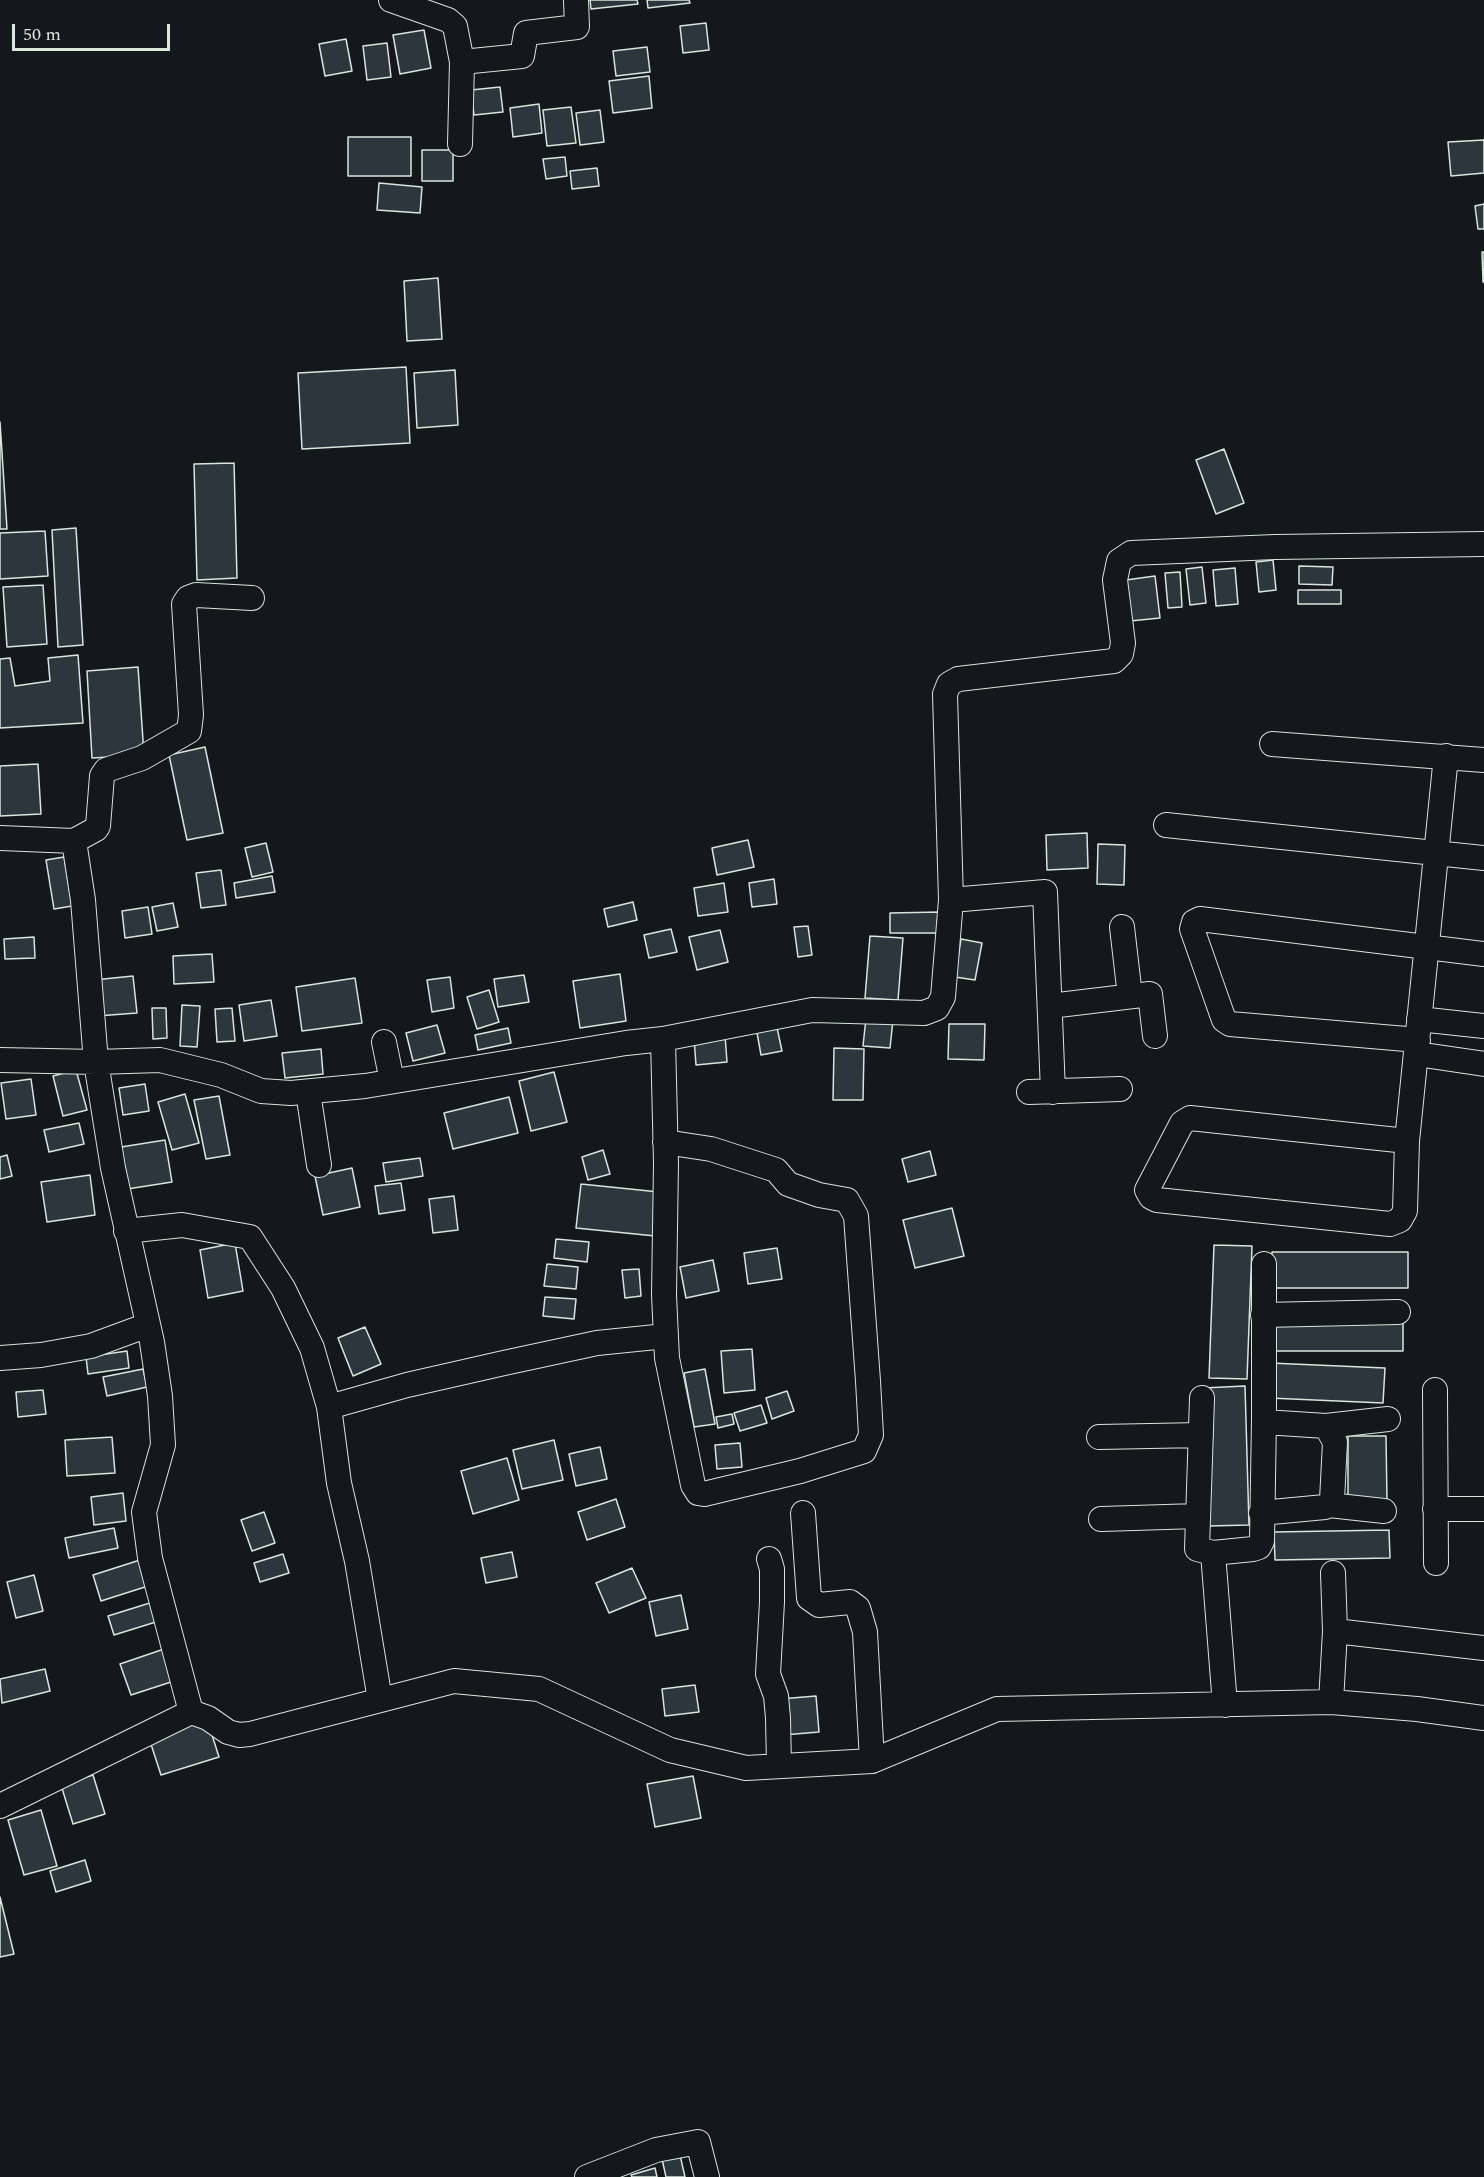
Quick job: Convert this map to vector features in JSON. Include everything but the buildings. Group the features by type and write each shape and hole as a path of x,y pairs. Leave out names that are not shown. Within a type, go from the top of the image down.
{"street":[{"path":"391,0 448,20 455,26 462,62 460,144"},
{"path":"462,62 522,56 526,33 577,27 576,0"},
{"path":"0,1060 96,1062 160,1060 221,1076 261,1091 308,1092 365,1086 614,1044 663,1039 812,1010 924,1013 937,1008 943,997 951,900 945,694 949,684 958,679 1114,661 1121,654 1123,643 1115,580 1119,561 1131,553 1168,550 1484,544"},
{"path":"0,838 74,841 93,831 98,825 102,776 106,770 142,758 189,731 191,715 184,604 188,598 196,596 252,598"},
{"path":"1272,744 1484,760"},
{"path":"1407,1141 1190,1118 1182,1123 1147,1190 1151,1197 1157,1200 1390,1224 1400,1220 1405,1211 1407,1141 1446,756"},
{"path":"1166,825 1484,858"},
{"path":"74,841 83,900 96,1062 113,1168 160,1396 162,1445 144,1512 150,1558 191,1712"},
{"path":"951,900 1045,892 1053,1092"},
{"path":"1484,954 1200,919 1194,922 1192,929 1224,1020 1230,1024 1418,1038 1484,1026"},
{"path":"1122,927 1130,996"},
{"path":"1050,1006 1150,994 1155,1036"},
{"path":"1418,1038 1484,1064"},
{"path":"663,1039 664,1294 667,1358 693,1485 698,1493 704,1494 770,1479 864,1451 871,1435 868,1382 856,1216 847,1200 819,1195 788,1184 776,1170 754,1162 711,1149 665,1142"},
{"path":"384,1042 392,1081"},
{"path":"1029,1092 1120,1089"},
{"path":"308,1092 319,1165"},
{"path":"126,1231 182,1224 250,1237 283,1288 312,1348 329,1407 339,1483 357,1561 380,1700"},
{"path":"1202,1398 1197,1549 1214,1553 1259,1547 1262,1541 1264,1264"},
{"path":"1263,1315 1398,1312"},
{"path":"0,1358 40,1355 91,1346 147,1325"},
{"path":"329,1407 407,1385 597,1343 666,1336"},
{"path":"1435,1390 1436,1563"},
{"path":"1264,1422 1326,1426 1388,1419"},
{"path":"1261,1514 1325,1507 1332,1500 1335,1442 1326,1426"},
{"path":"1099,1437 1201,1435"},
{"path":"1329,1504 1384,1511"},
{"path":"1435,1509 1484,1509"},
{"path":"803,1513 809,1598 819,1605 850,1602 858,1608 865,1632 872,1761"},
{"path":"1101,1518 1198,1516"},
{"path":"1214,1553 1225,1705"},
{"path":"769,1559 772,1569 772,1602 768,1674 776,1696 779,1766"},
{"path":"1331,1702 1335,1631 1334,1573"},
{"path":"1335,1631 1484,1648"},
{"path":"0,1806 191,1712 207,1718 228,1732 239,1735 250,1734 454,1681 539,1689 670,1750 746,1768 872,1761 997,1709 1331,1702 1417,1709 1484,1718"},
{"path":"587,2177 656,2150 698,2142 707,2177"}]}
